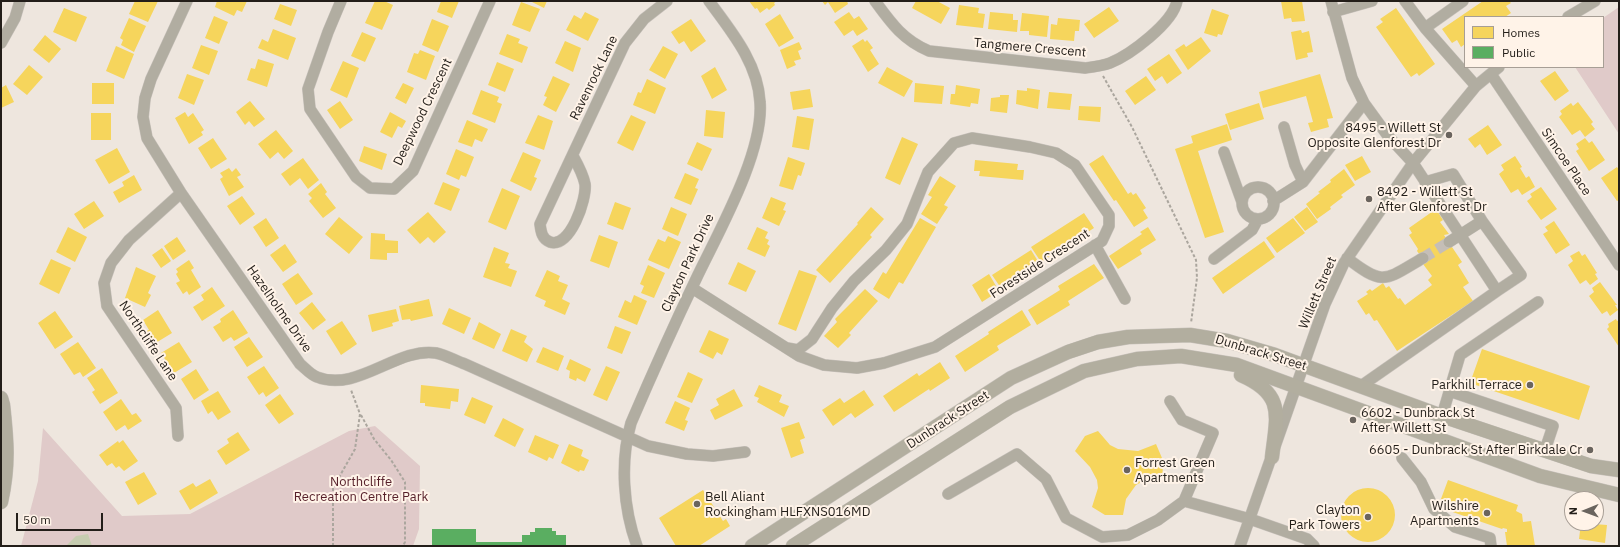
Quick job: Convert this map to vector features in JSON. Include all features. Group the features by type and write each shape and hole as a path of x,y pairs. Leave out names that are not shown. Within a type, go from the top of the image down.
{"main road":[{"name":"Dunbrack Street","path":"752,546 1011,378 1068,352 1098,342 1128,337 1190,334 1227,341 1304,365 1442,416 1591,466 1619,470"},
{"name":"Dunbrack Street","path":"793,546 1010,407 1084,371 1137,359 1181,356 1237,365 1540,476 1619,495"},
{"path":"1204,359 1255,381 1265,388 1272,397 1276,408 1277,419 1272,457"},
{"path":"1,398 4,405 8,451 5,484 1,502"}],"street":[{"path":"1,43 15,18 20,1"},
{"name":"Hazelholme Drive","path":"187,1 151,79 145,98 142,117 147,138 182,193 300,364 316,377 332,380 347,379 418,354 436,353 626,438 648,446 687,454 713,456 745,452"},
{"name":"Deepwood Crescent","path":"341,1 328,32 308,89 310,109 356,177 370,188 394,189 413,171 490,1"},
{"name":"Ravenrock Lane","path":"573,156 581,170 585,186 577,218 570,232 563,240 556,243 549,241 542,236 540,224 625,43 644,18 667,1"},
{"name":"Clayton Park Drive","path":"636,546 625,492 626,438 630,423 740,186 755,145 761,116 757,82 741,45 709,1"},
{"name":"Tangmere Crescent","path":"875,1 900,33 914,45 930,51 1085,68 1098,66 1118,59 1151,35 1168,20 1177,1"},
{"path":"1331,1 1352,78 1364,103 1388,136 1413,163 1497,291"},
{"path":"1333,12 1372,1"},
{"path":"1405,1 1425,28 1476,86"},
{"path":"1425,28 1463,1"},
{"path":"1570,16 1595,1"},
{"name":"Willett Street","path":"1240,546 1325,304 1348,258 1413,163 1476,86 1495,70"},
{"name":"Simcoe Place","path":"1495,70 1619,266"},
{"path":"1273,201 1303,182 1364,103"},
{"path":"1284,127 1295,165 1303,182"},
{"name":"Forestside Crescent","path":"692,288 799,356 824,365 857,368 884,363 935,347 1102,241 1109,226 1109,215 1075,165 1056,153 1030,147 972,138 954,143 928,172 907,224 886,250 854,281 832,308 812,339 798,350 788,348"},
{"path":"1224,152 1242,202 1244,212 1248,216 1258,219 1268,216 1271,212 1273,201 1269,192 1265,189 1255,188 1246,193 1242,202"},
{"path":"1361,386 1521,275 1482,221 1453,174 1425,182"},
{"name":"Northcliffe Lane","path":"178,436 176,408 107,306 104,283 111,263 129,240 182,193"},
{"path":"1214,259 1252,230 1258,219"},
{"path":"1449,242 1482,221"},
{"path":"1095,245 1125,299"},
{"path":"1348,258 1366,273 1377,277 1390,278 1422,258"},
{"path":"1442,416 1460,355 1538,302"},
{"path":"1449,391 1553,426 1544,450"},
{"path":"948,494 1017,454 1046,478 1066,518 1102,537 1128,535 1158,520 1184,501 1213,433 1182,420 1170,401"},
{"path":"1402,458 1421,482 1434,509 1455,527 1490,538 1491,546"},
{"path":"1184,501 1250,519 1307,539 1314,546"}],"path":[{"path":"1098,66 1132,127 1196,260 1197,278 1190,334"},
{"path":"347,379 360,414 374,439 391,460 405,482 404,546"},
{"path":"333,546 333,488 355,449 360,414"}],"green space":[{"path":"1619,7 1619,134 1576,68 1604,68 1604,17"},
{"name":"Northcliffe Recreation Centre Park","path":"375,426 420,466 419,529 413,546 21,546 38,481 43,428 122,516 190,514 349,431"}],"shaded area":[{"path":"88,534 92,546 66,546 76,536"}],"building: Homes":[{"path":"135,1 158,1 148,22 129,14"},
{"path":"217,1 247,1 242,12 237,10 234,16 215,7"},
{"path":"375,1 384,1 393,5 382,30 365,23"},
{"path":"441,1 459,1 452,18 437,12"},
{"path":"530,1 547,1 544,8"},
{"path":"749,1 777,1 769,10 767,8 760,13"},
{"path":"822,1 847,1 848,4 835,13 828,2 825,5"},
{"path":"916,1 937,1 950,8 941,24 912,8"},
{"path":"1281,1 1302,1 1305,21 1292,22 1291,18 1284,19"},
{"path":"1483,1 1509,1 1511,3 1506,6 1511,13 1506,16 1464,16 1464,45 1461,47 1457,40 1452,43 1442,29"},
{"path":"521,2 540,9 530,32 512,25"},
{"path":"280,4 297,10 291,26 274,19"},
{"path":"959,5 979,8 978,13 985,14 983,28 956,25"},
{"path":"1109,7 1119,21 1094,38 1084,24"},
{"path":"64,8 87,17 76,42 53,32"},
{"path":"1396,8 1435,64 1419,76 1417,73 1411,77 1376,27 1383,22 1380,19"},
{"path":"1212,9 1229,15 1222,35 1218,34 1217,37 1204,33"},
{"path":"585,12 599,19 588,41 566,30 574,15 581,19"},
{"path":"849,12 854,19 859,16 868,29 857,36 853,30 844,36 834,22"},
{"path":"990,12 1013,14 1013,20 1018,20 1017,32 988,29"},
{"path":"1022,13 1049,16 1047,37 1029,35 1029,31 1020,31"},
{"path":"780,14 794,38 779,47 765,24"},
{"path":"214,16 228,22 219,44 205,38"},
{"path":"129,18 146,26 134,52 121,45 123,40 120,38"},
{"path":"1058,18 1080,20 1079,31 1075,31 1074,41 1050,39 1051,24 1057,25"},
{"path":"432,19 449,26 438,52 422,45"},
{"path":"691,19 706,41 691,52 684,41 679,44 671,32"},
{"path":"273,29 296,38 288,60 258,48 262,39 268,42"},
{"path":"1301,30 1302,33 1309,31 1313,52 1307,53 1308,57 1296,60 1291,32"},
{"path":"362,32 376,38 365,62 351,56"},
{"path":"507,34 520,39 518,43 528,47 522,63 499,54"},
{"path":"45,35 61,49 49,63 33,50"},
{"path":"1201,37 1211,51 1188,70 1175,50 1184,44 1186,47"},
{"path":"863,39 865,42 867,40 873,48 870,50 879,64 868,72 852,46"},
{"path":"565,41 581,48 573,72 555,63"},
{"path":"799,42 802,49 798,51 801,59 794,61 796,65 787,69 780,50"},
{"path":"201,45 218,51 209,75 192,68"},
{"path":"116,46 134,54 124,79 106,71"},
{"path":"663,46 678,54 665,79 649,70"},
{"path":"420,50 435,56 426,80 407,72 414,53 418,54"},
{"path":"1169,54 1182,73 1167,84 1162,76 1155,81 1147,69"},
{"path":"258,59 274,64 267,87 247,80 251,68 255,69"},
{"path":"343,61 359,68 347,98 330,90"},
{"path":"497,62 514,69 505,92 488,85"},
{"path":"29,65 43,77 27,95 13,84"},
{"path":"715,67 727,90 712,99 701,76"},
{"path":"887,67 913,81 904,97 878,83"},
{"path":"1555,71 1569,91 1555,101 1540,81"},
{"path":"187,74 204,80 194,105 178,98"},
{"path":"1320,74 1333,118 1327,119 1329,127 1311,132 1308,123 1313,122 1306,96 1263,108 1259,92"},
{"path":"553,76 570,84 556,112 543,105 547,97 544,96"},
{"path":"1146,76 1156,90 1135,105 1125,91"},
{"path":"647,79 666,88 655,114 633,105 638,92 641,93"},
{"path":"92,83 114,83 114,104 92,104"},
{"path":"403,83 414,88 406,104 395,98"},
{"path":"915,83 944,86 942,104 914,102"},
{"path":"6,85 14,102 1,108 1,88"},
{"path":"956,85 980,89 978,104 971,103 970,107 950,104 951,94 955,94"},
{"path":"1027,88 1040,90 1038,109 1016,104 1017,90 1027,91"},
{"path":"810,89 813,107 793,110 790,92"},
{"path":"481,90 499,97 497,102 502,104 495,123 472,114"},
{"path":"1049,92 1072,94 1070,110 1047,108"},
{"path":"1000,95 1009,95 1007,113 990,111 991,98 1000,97"},
{"path":"250,101 265,119 254,127 249,121 245,125 236,112"},
{"path":"340,101 353,120 340,129 327,110"},
{"path":"1578,102 1593,122 1591,124 1595,129 1585,137 1580,130 1572,135 1559,117 1562,114 1560,111 1571,103 1573,106"},
{"path":"1259,103 1264,119 1230,130 1225,114"},
{"path":"1079,106 1101,107 1100,122 1078,120"},
{"path":"706,110 725,112 723,138 704,136"},
{"path":"185,112 188,117 193,113 204,130 201,132 203,135 189,144 175,118"},
{"path":"390,112 406,121 402,128 398,126 392,138 380,132"},
{"path":"91,113 111,113 111,140 91,140"},
{"path":"538,115 553,121 544,150 525,143"},
{"path":"631,115 646,122 633,151 617,143"},
{"path":"797,116 814,119 809,150 792,147"},
{"path":"467,120 488,129 482,142 475,139 472,147 458,142"},
{"path":"1227,124 1232,140 1198,151 1224,232 1205,238 1175,149 1193,143 1191,136"},
{"path":"1488,125 1502,145 1487,155 1480,144 1475,148 1468,139"},
{"path":"276,130 293,151 284,159 278,152 270,159 258,144"},
{"path":"902,137 918,144 900,185 885,178"},
{"path":"213,138 227,159 211,169 198,148"},
{"path":"1585,138 1589,143 1592,141 1605,160 1589,171 1576,151 1579,149 1576,144"},
{"path":"697,142 712,149 702,171 687,164"},
{"path":"364,146 387,154 382,170 359,161"},
{"path":"117,148 130,172 109,184 95,160"},
{"path":"456,149 474,157 466,177 461,175 459,180 446,174"},
{"path":"523,152 541,160 534,177 537,178 531,191 510,181"},
{"path":"1103,155 1128,194 1131,192 1133,195 1136,193 1146,208 1143,210 1148,218 1134,227 1089,164"},
{"path":"1362,156 1371,172 1355,181 1345,165"},
{"path":"1515,156 1522,167 1520,168 1526,178 1529,176 1535,187 1522,195 1518,189 1511,193 1499,174 1504,170 1501,165"},
{"path":"788,157 805,163 801,176 798,175 793,190 779,186"},
{"path":"303,158 319,180 308,189 300,178 290,186 281,174"},
{"path":"975,160 1018,164 1017,170 1024,170 1023,180 979,176 980,171 974,171"},
{"path":"1617,167 1619,170 1619,200 1617,201 1601,178"},
{"path":"229,168 232,172 236,168 241,175 237,177 244,187 229,196 220,179 223,177 220,173"},
{"path":"1344,169 1355,185 1341,195 1343,197 1330,207 1331,209 1317,219 1306,204 1331,182 1330,180"},
{"path":"685,173 699,179 695,188 698,189 691,205 674,198"},
{"path":"134,175 142,190 119,203 113,192 124,186 122,182"},
{"path":"940,176 956,186 944,205 948,207 937,224 921,214 932,197 928,195"},
{"path":"443,182 460,189 451,211 434,204"},
{"path":"321,183 327,192 325,194 336,208 323,218 309,201 312,198 308,194"},
{"path":"1541,187 1557,209 1541,220 1527,201 1532,197 1530,194"},
{"path":"502,188 520,196 506,230 488,222"},
{"path":"242,196 255,214 240,225 227,206"},
{"path":"771,197 786,203 783,210 786,211 779,226 762,218"},
{"path":"94,201 104,216 84,229 74,214"},
{"path":"615,202 631,208 623,230 607,224"},
{"path":"671,207 687,214 678,236 662,229"},
{"path":"871,207 884,219 870,235 872,237 830,283 816,270 858,224 857,223"},
{"path":"1307,207 1318,222 1305,231 1294,217"},
{"path":"1436,209 1443,220 1440,222 1449,234 1444,235 1462,262 1458,265 1469,283 1463,287 1473,301 1397,351 1377,320 1374,321 1369,313 1366,315 1357,301 1368,294 1366,292 1370,289 1372,291 1383,283 1386,288 1389,286 1398,299 1400,298 1405,305 1432,285 1428,280 1432,276 1423,264 1425,262 1417,251 1418,249 1409,235 1412,233 1409,228"},
{"path":"428,212 446,232 434,243 428,237 420,244 407,230"},
{"path":"1084,213 1094,228 1041,262 1031,247"},
{"path":"339,217 363,237 349,254 325,234"},
{"path":"266,218 279,238 266,247 253,227"},
{"path":"920,218 936,227 903,284 899,282 889,299 873,289 883,272 886,274"},
{"path":"1293,218 1305,233 1277,253 1266,238"},
{"path":"1554,221 1570,245 1556,254 1543,234 1548,231 1545,227"},
{"path":"68,227 87,237 75,262 56,252"},
{"path":"757,227 768,232 765,238 769,240 767,244 770,246 765,257 747,249"},
{"path":"1148,227 1156,240 1140,250 1142,254 1118,269 1109,256 1142,234 1140,232"},
{"path":"371,233 385,234 385,240 398,241 398,253 387,253 387,260 370,259"},
{"path":"599,235 618,242 609,268 590,261"},
{"path":"668,236 681,242 669,269 648,260 658,239 665,242"},
{"path":"177,237 186,251 173,260 164,246"},
{"path":"1264,241 1275,257 1223,294 1212,278"},
{"path":"285,244 297,262 283,272 270,255"},
{"path":"494,247 509,253 505,263 510,264 508,268 517,271 511,287 483,277"},
{"path":"162,248 171,261 161,268 152,255"},
{"path":"1031,250 1041,266 1003,291 992,275"},
{"path":"1579,251 1582,256 1585,254 1597,273 1595,274 1598,279 1590,285 1586,280 1580,284 1568,265 1573,261 1570,256"},
{"path":"51,259 71,268 59,294 39,284"},
{"path":"189,260 194,268 191,270 201,287 189,295 187,291 183,294 176,283 180,281 176,274 178,272 176,269"},
{"path":"738,262 756,271 746,292 728,284"},
{"path":"1094,264 1104,278 1068,301 1070,305 1037,325 1028,310 1060,290 1058,286"},
{"path":"648,265 665,273 654,298 641,293 644,286 640,284"},
{"path":"136,267 156,276 148,293 151,295 145,307 125,298"},
{"path":"547,270 560,276 558,281 568,285 562,299 570,303 565,315 544,306 546,301 535,296"},
{"path":"799,270 817,276 796,331 778,324"},
{"path":"298,273 313,294 296,305 282,284"},
{"path":"989,274 999,291 982,302 972,285"},
{"path":"1600,282 1617,305 1615,305 1618,310 1610,316 1607,311 1602,314 1589,296 1594,292 1592,288"},
{"path":"212,287 225,306 202,321 193,307 204,300 201,295"},
{"path":"865,289 878,301 849,333 851,335 838,348 824,336 837,322 835,319"},
{"path":"634,295 647,301 637,325 618,317 625,300 631,303"},
{"path":"429,299 433,316 411,321 410,319 402,320 399,306"},
{"path":"312,302 326,320 313,330 299,313"},
{"path":"449,308 471,318 464,334 442,324"},
{"path":"396,309 399,321 392,323 393,326 372,332 368,315"},
{"path":"158,310 172,333 154,344 146,331 149,330 143,320"},
{"path":"233,310 248,333 234,341 231,337 223,342 213,327 221,322 220,319"},
{"path":"1022,310 1031,325 997,346 999,350 965,372 955,356"},
{"path":"55,311 73,337 55,349 38,323"},
{"path":"1616,319 1617,321 1619,320 1619,347 1607,329 1609,327 1608,324"},
{"path":"342,321 357,344 341,355 326,331"},
{"path":"479,322 501,334 494,349 472,339"},
{"path":"615,326 631,332 622,354 607,348"},
{"path":"511,329 527,336 524,342 533,349 527,362 502,351"},
{"path":"709,330 729,339 722,355 717,352 713,359 699,352"},
{"path":"249,337 263,357 247,367 234,347"},
{"path":"78,342 96,368 83,377 80,372 74,375 60,354"},
{"path":"179,342 192,362 174,373 161,353"},
{"path":"543,347 564,356 558,371 536,362"},
{"name":"Parkhill Terrace","path":"1482,349 1590,386 1579,420 1470,383"},
{"path":"570,359 591,369 585,382 577,378 576,381 569,378 570,371 566,369"},
{"path":"940,362 950,378 930,391 929,389 894,412 883,396 917,373 919,376"},
{"path":"264,366 279,388 266,397 263,392 259,395 247,377"},
{"path":"606,366 620,372 607,401 593,395"},
{"path":"102,368 118,393 100,404 92,392 95,390 87,378"},
{"path":"196,369 209,390 194,400 181,379"},
{"path":"688,372 703,379 692,403 677,397"},
{"path":"421,385 459,389 458,402 451,401 450,409 425,406 425,403 420,403"},
{"path":"759,385 782,395 779,402 789,406 784,417 757,402 759,398 754,396"},
{"path":"734,389 743,406 715,420 710,410 719,405 716,399"},
{"path":"864,390 874,405 855,418 851,413 833,426 822,410 840,398 844,403"},
{"path":"218,391 231,412 218,420 212,411 208,414 201,401"},
{"path":"280,394 294,414 279,424 265,405"},
{"path":"472,397 493,406 485,424 464,415"},
{"path":"121,399 132,415 136,413 142,421 128,430 125,425 116,431 103,412"},
{"path":"675,401 690,408 685,420 688,421 684,431 665,423"},
{"path":"503,418 524,429 515,447 494,436"},
{"path":"799,422 805,438 800,440 804,453 791,458 781,428"},
{"name":"Forrest Green Apartments","path":"1098,431 1110,445 1118,449 1138,451 1156,444 1162,458 1163,476 1149,478 1136,485 1126,499 1123,515 1105,515 1092,507 1098,488 1097,480 1090,467 1075,451 1085,436"},
{"path":"238,432 250,450 226,465 217,451 229,443 227,439"},
{"path":"535,435 559,445 553,459 549,457 547,461 528,452"},
{"path":"123,440 138,461 124,471 119,466 116,468 112,463 107,466 99,455 118,441 119,443"},
{"path":"569,444 583,450 581,456 589,460 584,471 580,470 579,472 561,463"},
{"path":"144,472 157,494 138,505 125,482"},
{"path":"210,479 218,493 190,510 179,491 193,483 196,487"},
{"name":"Wilshire Apartments","path":"1448,480 1518,505 1516,511 1522,514 1523,522 1531,521 1535,546 1507,546 1505,532 1507,532 1507,529 1502,529 1438,507"},
{"name":"Clayton Park Towers","path":"1363,488 1373,488 1383,492 1391,500 1395,510 1395,520 1391,530 1383,538 1373,542 1363,542 1353,538 1345,530 1341,520 1341,510 1345,500 1353,492"},
{"name":"Bell Aliant Rockingham HLFXNS016MD","path":"703,490 723,521 726,519 730,526 699,546 676,546 659,518"},
{"path":"1604,525 1607,525 1605,543 1579,539 1580,531 1604,531"}],"building: Public":[{"path":"535,528 552,528 552,531 556,531 556,535 566,535 566,546 432,546 432,529 476,529 476,542 522,542 522,535 530,535 530,532 535,532"}],"tunnel":[{"path":"1423,258 1449,242"}],"place":[{"name":"8495 - Willett St Opposite Glenforest Dr","path":"1449,135"},
{"name":"8492 - Willett St After Glenforest Dr","path":"1369,199"},
{"name":"Parkhill Terrace","path":"1530,385"},
{"name":"6602 - Dunbrack St After Willett St","path":"1353,420"},
{"name":"6605 - Dunbrack St After Birkdale Cr","path":"1590,450"},
{"name":"Forrest Green Apartments","path":"1127,470"},
{"name":"Bell Aliant Rockingham HLFXNS016MD","path":"697,504"},
{"name":"Wilshire Apartments","path":"1487,513"},
{"name":"Clayton Park Towers","path":"1368,517"}]}
